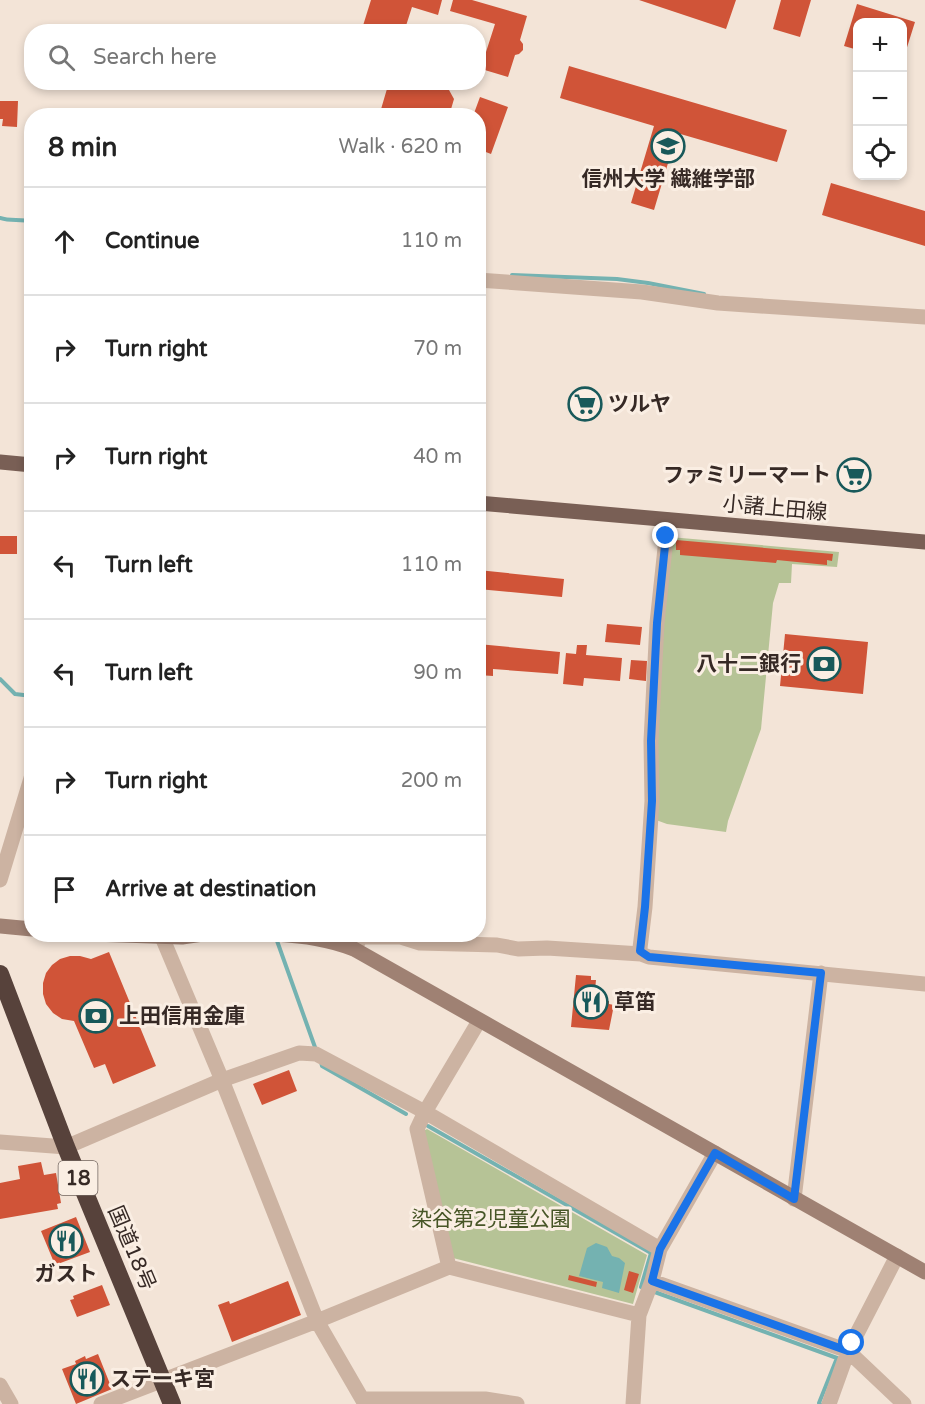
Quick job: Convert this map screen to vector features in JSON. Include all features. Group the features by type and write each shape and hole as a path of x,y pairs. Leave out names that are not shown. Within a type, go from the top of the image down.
{"highway":[{"name":"国道18号","path":"0,974 66,1147 172,1404"}],"main road":[{"path":"0,462 24,464"},
{"name":"小諸上田線","path":"486,504 925,542"}],"street":[{"path":"486,281 642,292 718,303 925,317"},
{"path":"642,954 640,948 652,801 651,741 657,623 668,520"},
{"path":"0,880 24,802"},
{"path":"0,926 24,928"},
{"path":"164,942 222,1080 316,1321 364,1402 485,1399 517,1404"},
{"path":"335,942 354,949 925,1272"},
{"path":"354,949 358,942"},
{"path":"417,942 642,954 649,957 925,984"},
{"path":"794,1199 821,973"},
{"path":"449,1266 417,1129 479,1021"},
{"path":"0,1142 66,1147 222,1080 299,1053 316,1053 425,1112 660,1249"},
{"path":"633,1404 639,1315 652,1281 660,1249 715,1153"},
{"path":"828,1404 848,1351 897,1256"},
{"path":"101,1404 316,1321 449,1266 639,1315"},
{"path":"652,1281 848,1351 904,1404"},
{"path":"0,1385 11,1404"}],"green space":[{"path":"670,537 839,552 837,567 792,564 791,583 779,583 773,603 761,729 726,832 667,824 656,820 658,703"},
{"name":"染谷第2児童公園","path":"427,1129 647,1255 633,1304 453,1258 421,1132"}],"water":[{"path":"596,1243 607,1247 612,1256 625,1263 619,1293 602,1288 603,1282 579,1276 587,1248"}],"building":[{"path":"371,0 442,0 438,15 412,7 407,24 364,24"},
{"path":"453,0 472,0 527,16 520,40 523,50 515,55 508,77 486,70 486,52 495,24 450,11"},
{"path":"639,0 736,0 726,29"},
{"path":"781,0 811,0 800,37 773,29"},
{"path":"857,4 902,18 853,18 853,49 844,46"},
{"path":"907,20 915,22 907,47"},
{"path":"569,66 787,130 777,162 677,133 654,210 631,203 654,126 560,98"},
{"path":"387,90 449,90 454,99 451,108 381,108"},
{"path":"480,97 508,107 491,154 486,152 486,108 476,108"},
{"path":"0,101 18,101 17,127 2,126"},
{"path":"831,183 925,211 925,246 822,215"},
{"path":"0,536 17,536 17,554 0,554"},
{"path":"676,540 833,554 832,561 827,560 827,565 680,555 680,550 676,550"},
{"path":"486,571 564,579 562,597 486,590"},
{"path":"607,624 642,627 640,645 605,642"},
{"name":"八十二銀行","path":"785,634 868,642 863,694 780,686"},
{"path":"486,645 560,652 558,674 493,669 493,676 486,676"},
{"path":"577,645 587,645 586,655 622,658 620,681 584,678 583,686 563,684 566,653 576,654"},
{"path":"631,660 647,661 646,681 629,679"},
{"name":"上田信用金庫","path":"109,952 156,1066 113,1084 105,1064 94,1068 74,1021 62,1019 53,1013 46,1004 43,994 46,973 60,959 80,956 91,959"},
{"name":"草笛","path":"576,975 591,976 591,980 596,980 594,1000 609,1001 609,1004 614,1005 609,1030 571,1027"},
{"path":"289,1070 297,1091 262,1105 253,1084"},
{"path":"41,1162 44,1175 56,1173 61,1203 57,1204 58,1209 0,1219 0,1183 20,1179 18,1166"},
{"name":"ガスト","path":"76,1217 90,1252 55,1265 41,1231"},
{"path":"629,1271 639,1274 633,1293 624,1290"},
{"path":"569,1275 597,1282 596,1287 568,1280"},
{"path":"288,1281 301,1315 232,1342 218,1305 229,1301 230,1304"},
{"path":"102,1285 110,1305 77,1317 70,1300 74,1299 73,1296"},
{"name":"ステーキ宮","path":"98,1354 112,1389 76,1404 62,1369 76,1364 75,1361 85,1356 86,1359"}],"waterway":[{"path":"0,218 24,220"},
{"path":"512,275 617,279 704,294"},
{"path":"0,679 15,694 24,695"},
{"path":"277,942 316,1050"},
{"path":"321,1062 322,1066 406,1114"},
{"path":"428,1126 651,1253 641,1287 645,1289"},
{"path":"652,1291 837,1358 820,1404"}],"place":[{"name":"信州大学 繊維学部","path":"668,146"},
{"name":"ツルヤ","path":"585,404"},
{"name":"ファミリーマート","path":"854,475"},
{"name":"八十二銀行","path":"824,664"},
{"name":"草笛","path":"591,1002"},
{"name":"上田信用金庫","path":"96,1016"},
{"name":"ガスト","path":"66,1241"},
{"name":"ステーキ宮","path":"87,1379"}],"route":[{"path":"666,536 657,623 651,741 652,801 640,951 649,957 821,973 794,1199 715,1153 660,1249 652,1281 848,1351 852,1343"}]}
